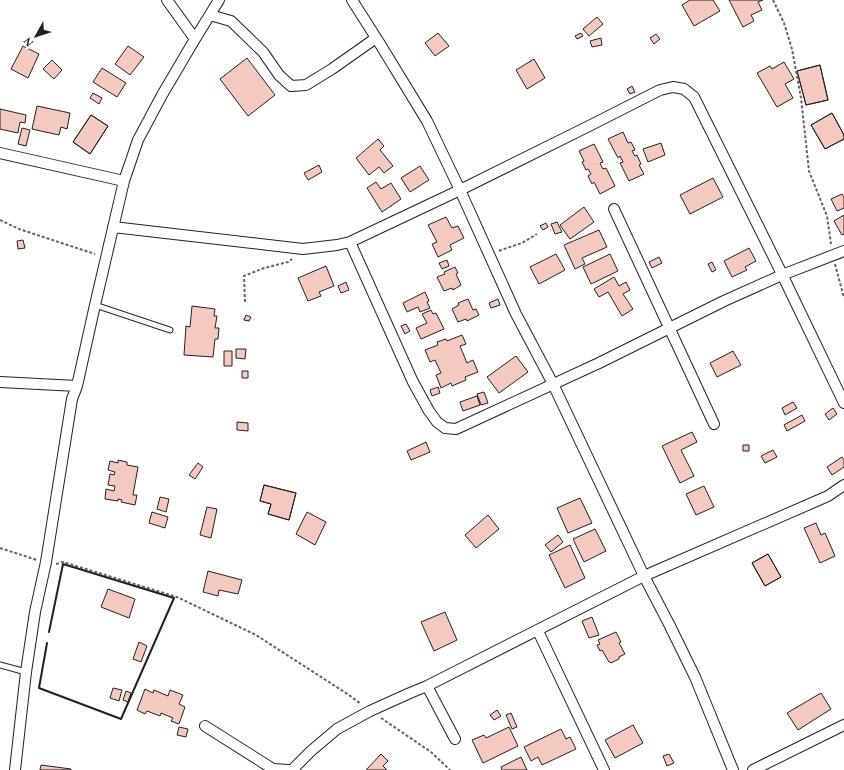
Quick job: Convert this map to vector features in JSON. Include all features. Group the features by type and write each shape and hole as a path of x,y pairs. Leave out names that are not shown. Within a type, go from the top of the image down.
{"street":[{"path":"167,0 194,39"},
{"path":"15,770 20,712 35,612 46,562 72,399 77,386 124,181 138,140 194,39 219,0"},
{"path":"352,0 427,121 516,314 553,384 644,576 695,677 733,770"},
{"path":"210,15 231,21 263,52 278,75 291,86 306,85 332,69 376,38"},
{"path":"113,227 303,249 350,242 460,190 660,90 673,86 684,89 694,97 844,403"},
{"path":"0,153 124,181"},
{"path":"614,209 714,424"},
{"path":"350,242 413,382 429,411 437,422 445,428 456,429 599,363 724,301 782,275 844,250"},
{"path":"0,382 77,386"},
{"path":"205,726 273,769 290,770 337,729 370,711 427,686 644,576 828,496 844,485"},
{"path":"538,631 604,770"},
{"path":"427,686 455,739"},
{"path":"753,770 844,725"}],"lane":[{"path":"95,305 170,330"},
{"path":"0,665 26,672"}],"path":[{"path":"773,0 784,23 792,50 801,98 809,171 827,216 832,255 844,298"},
{"path":"0,220 19,230 106,258"},
{"path":"491,258 501,250 522,243 537,234"},
{"path":"245,302 244,276 264,268 288,262 303,249"},
{"path":"0,548 46,562 55,564 63,562 177,597 256,635 349,695 431,752 450,770"}],"building":[{"path":"690,0 713,0 720,11 694,26 682,5"},
{"path":"729,0 763,0 758,2 762,10 751,15 754,21 743,27"},
{"path":"597,17 603,24 589,36 583,29"},
{"path":"438,33 449,46 435,56 425,43"},
{"path":"581,33 583,36 577,39 575,36"},
{"path":"656,34 660,39 654,44 650,38"},
{"path":"601,38 602,45 592,47 590,41"},
{"path":"23,46 39,54 28,78 11,69"},
{"path":"128,46 144,57 130,75 115,64"},
{"path":"247,58 275,95 248,116 220,79"},
{"path":"534,59 545,78 527,89 516,70"},
{"path":"52,60 62,70 54,79 43,69"},
{"path":"784,62 794,79 785,84 793,98 777,107 757,73 770,66 772,69"},
{"path":"820,65 828,100 806,105 797,71"},
{"path":"820,65 828,100 806,105 797,71"},
{"path":"102,68 126,83 117,97 93,82"},
{"path":"632,86 635,92 630,94 627,89"},
{"path":"93,93 102,98 99,104 90,98"},
{"path":"37,106 70,113 67,129 61,127 59,135 32,129"},
{"path":"0,109 26,115 25,123 20,122 18,133 0,129"},
{"path":"832,113 844,135 844,139 825,149 811,125"},
{"path":"832,113 844,135 844,139 825,149 811,125"},
{"path":"91,115 108,126 90,154 73,142"},
{"path":"91,115 108,126 90,154 73,142"},
{"path":"22,128 30,130 26,146 18,144"},
{"path":"623,132 628,143 631,142 635,150 632,151 635,156 637,155 641,164 639,165 644,174 629,181 620,163 623,162 620,156 618,158 608,139"},
{"path":"378,139 384,146 380,150 393,166 384,173 379,167 369,175 356,158"},
{"path":"661,143 665,155 648,162 643,149"},
{"path":"594,144 603,162 600,163 603,169 606,168 615,186 600,194 594,182 592,184 588,176 591,174 588,169 586,170 582,162 584,161 579,151"},
{"path":"319,165 322,172 308,180 304,173"},
{"path":"420,166 429,180 410,192 401,178"},
{"path":"713,178 723,197 690,214 680,195"},
{"path":"376,182 381,189 391,183 401,199 382,212 367,188"},
{"path":"842,194 844,197 844,208 837,211 831,199"},
{"path":"584,207 594,222 570,239 560,225"},
{"path":"844,215 844,234 842,235 834,221"},
{"path":"446,217 452,228 458,226 464,238 450,245 452,250 438,257 432,244 437,242 428,225"},
{"path":"557,222 562,232 555,234 551,224"},
{"path":"546,223 548,227 543,230 540,226"},
{"path":"599,230 607,247 582,258 585,264 575,269 564,245"},
{"path":"23,240 25,248 18,249 17,241"},
{"path":"749,248 756,261 745,267 747,270 732,277 724,261"},
{"path":"556,254 565,270 539,284 530,267"},
{"path":"610,254 618,271 591,284 583,267"},
{"path":"659,257 662,263 652,268 649,262"},
{"path":"447,260 449,266 442,269 439,263"},
{"path":"712,262 716,270 712,272 708,264"},
{"path":"326,266 334,286 319,292 321,296 308,301 298,278"},
{"path":"455,267 458,273 456,274 461,285 453,290 452,288 444,291 437,277 445,274 444,272"},
{"path":"614,277 619,286 626,282 630,290 623,294 633,309 622,316 608,292 599,297 594,289"},
{"path":"346,282 349,290 341,293 338,286"},
{"path":"425,292 430,308 420,312 418,307 407,312 403,303"},
{"path":"468,299 473,310 476,309 479,315 467,321 466,319 458,322 452,309 459,305 458,303"},
{"path":"498,299 500,305 491,308 489,303"},
{"path":"192,306 215,309 214,316 217,316 215,328 219,328 218,339 215,339 213,357 184,355 186,326 190,327"},
{"path":"431,310 433,314 436,313 444,329 421,339 416,328 427,323 422,314"},
{"path":"246,315 251,317 249,321 244,320"},
{"path":"406,324 410,331 405,334 401,326"},
{"path":"462,335 466,344 460,346 467,363 473,360 478,372 465,377 466,380 452,386 451,383 441,388 436,375 441,373 435,360 430,362 425,350 438,345 437,342 446,339 447,341"},
{"path":"236,349 246,349 245,359 236,358"},
{"path":"224,351 232,351 232,366 224,366"},
{"path":"733,351 741,365 717,377 710,363"},
{"path":"516,356 528,372 499,393 487,377"},
{"path":"242,371 248,371 248,378 242,378"},
{"path":"438,387 440,393 432,396 430,390"},
{"path":"484,392 488,403 481,405 477,394"},
{"path":"477,396 480,405 463,411 460,402"},
{"path":"793,402 797,408 785,415 782,408"},
{"path":"833,408 837,414 829,420 825,414"},
{"path":"802,415 805,421 787,431 784,425"},
{"path":"237,422 248,423 248,431 237,430"},
{"path":"692,432 697,442 681,450 694,476 680,483 662,446"},
{"path":"426,442 430,452 411,460 407,451"},
{"path":"743,445 749,445 749,451 743,451"},
{"path":"773,450 777,457 765,463 761,456"},
{"path":"842,457 844,460 844,467 832,475 827,467"},
{"path":"118,460 127,462 127,465 138,467 133,495 137,495 135,505 121,502 122,500 118,499 118,501 105,499 106,489 114,491 115,486 108,485 110,474 114,475 115,472 108,470 110,461 118,463"},
{"path":"198,463 203,467 195,479 189,475"},
{"path":"264,485 296,493 289,520 268,514 271,504 260,501"},
{"path":"264,485 296,493 289,520 268,514 271,504 260,501"},
{"path":"704,486 714,507 696,515 686,494"},
{"path":"160,497 169,499 166,512 157,509"},
{"path":"580,498 592,523 568,533 557,508"},
{"path":"207,507 217,509 211,538 200,535"},
{"path":"152,512 168,517 165,528 149,523"},
{"path":"307,512 326,522 315,545 296,534"},
{"path":"488,515 499,529 476,548 465,535"},
{"path":"816,523 821,535 825,533 835,556 820,563 804,528"},
{"path":"595,529 606,551 584,562 573,539"},
{"path":"558,535 563,542 551,552 545,545"},
{"path":"570,545 585,578 565,588 549,555"},
{"path":"768,554 781,577 765,586 752,563"},
{"path":"768,554 781,577 765,586 752,563"},
{"path":"208,571 242,580 238,594 219,590 218,596 203,592"},
{"path":"108,589 135,599 129,618 101,607"},
{"path":"445,612 457,640 434,651 421,622"},
{"path":"592,617 599,635 589,638 582,621"},
{"path":"616,632 621,642 619,643 625,654 611,663 602,650 600,651 597,645 600,644 598,640"},
{"path":"139,642 147,646 141,662 133,659"},
{"path":"113,688 122,690 119,701 110,698"},
{"path":"145,689 153,693 154,690 168,696 170,690 183,695 179,704 185,707 179,724 171,721 173,718 161,713 160,716 147,711 145,714 137,710"},
{"path":"126,691 131,693 128,702 123,700"},
{"path":"821,693 831,709 798,730 787,713"},
{"path":"497,710 501,716 494,720 490,715"},
{"path":"511,713 517,727 512,729 506,715"},
{"path":"633,725 643,743 615,758 605,740"},
{"path":"179,727 188,729 186,737 177,735"},
{"path":"509,727 518,746 483,763 472,740 484,735 486,738"},
{"path":"561,729 566,739 570,737 576,749 542,765 538,757 531,761 524,747"},
{"path":"381,754 388,761 383,766 387,770 366,770"},
{"path":"669,754 674,763 667,766 663,756"},
{"path":"521,757 527,770 502,770 501,767"},
{"path":"41,765 71,769 71,770 40,770"}],"wall":[{"path":"47,643 39,688 121,719 174,598 63,564 49,632"}]}
